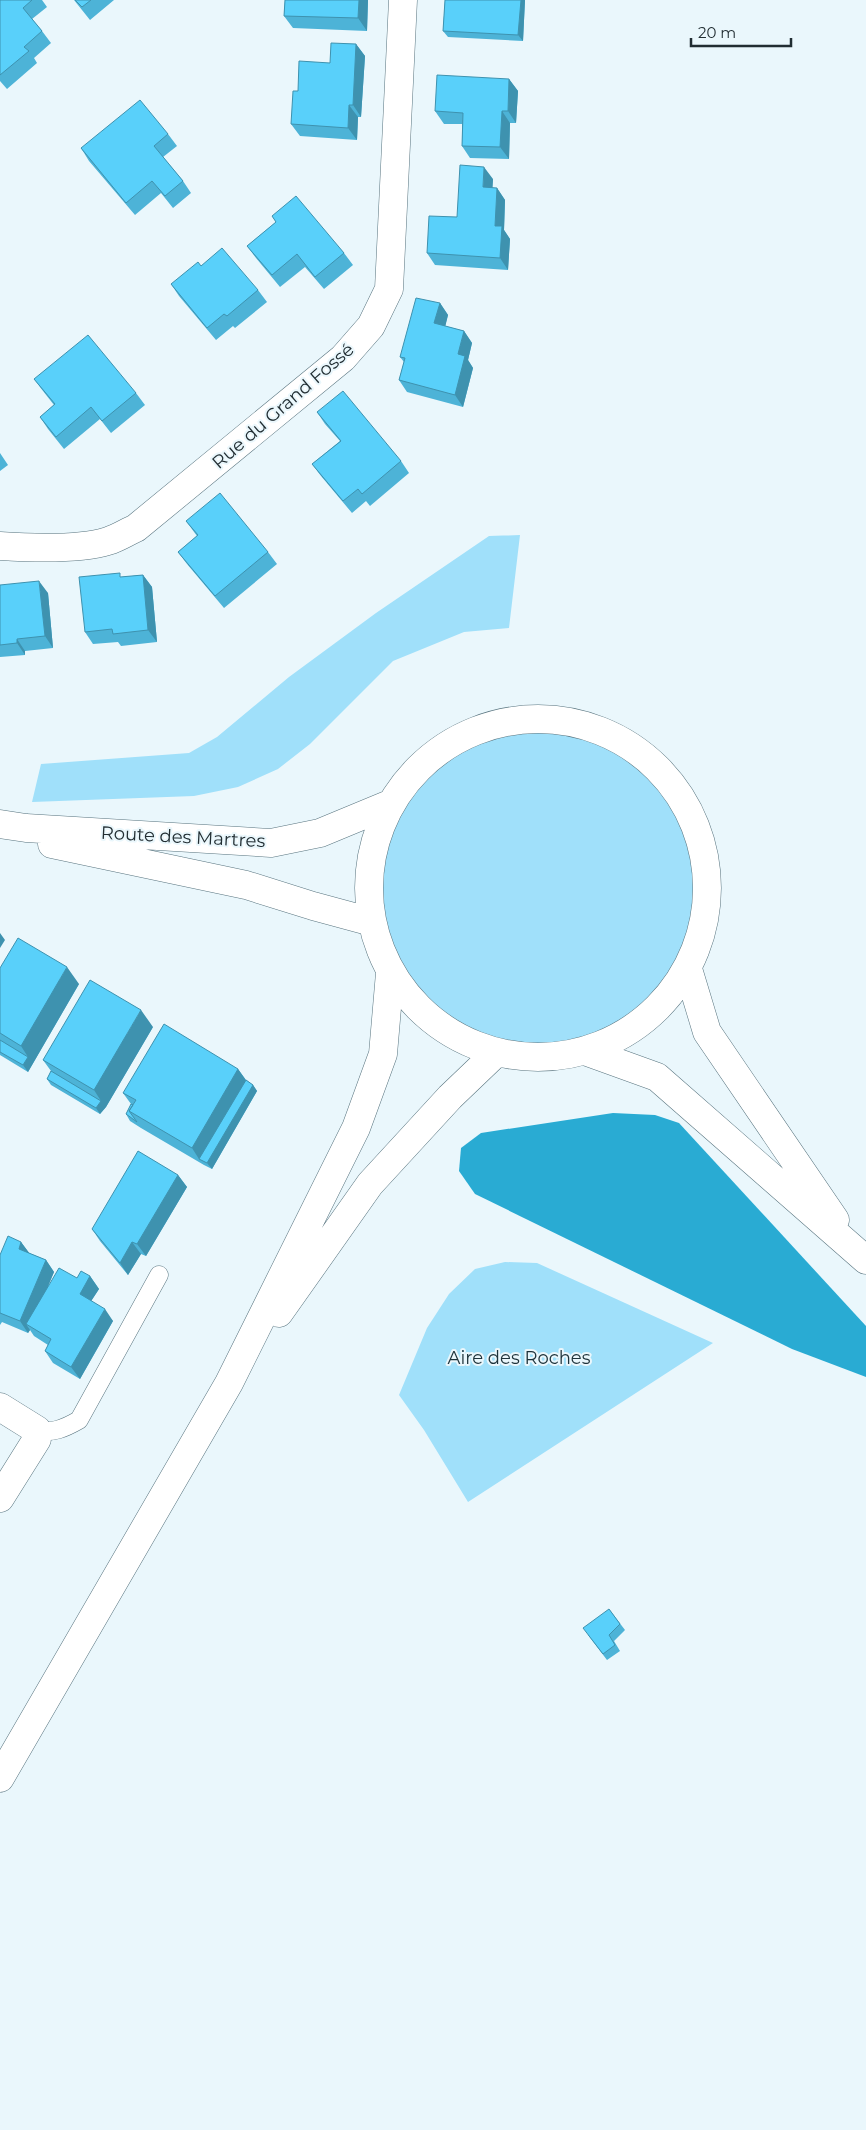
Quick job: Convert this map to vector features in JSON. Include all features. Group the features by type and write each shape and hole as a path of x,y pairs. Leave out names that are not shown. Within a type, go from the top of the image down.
{"main road":[{"name":"Rue du Grand Fossé","path":"0,546 37,548 76,546 108,541 136,528 343,358 371,326 389,289 402,0"},
{"path":"515,720 566,721 607,733 644,755 674,785 695,822 707,863 706,918 688,969 661,1005 626,1034 585,1051 540,1058 496,1053 454,1036 418,1009 390,973 372,922 368,882 375,842 390,804 422,764 465,736 515,720"},
{"name":"Route des Martres","path":"0,824 26,828 272,843 320,833 390,804"},
{"name":"Route des Martres","path":"0,831 23,838 246,885 312,906 372,922"},
{"path":"688,969 707,1032 861,1256"},
{"path":"0,1778 229,1383 356,1128 383,1054 390,973"},
{"path":"585,1051 657,1077 861,1256"},
{"path":"229,1383 370,1184 450,1098 496,1053"},
{"path":"0,1407 37,1430 37,1439 0,1498"}],"lane":[{"path":"37,1430 46,1433 58,1430 78,1420 159,1275"}],"green space":[{"path":"520,535 509,628 464,632 393,661 310,744 278,769 238,787 194,796 32,802 41,764 189,753 217,737 289,677 376,613 489,536"},
{"path":"538,719 571,722 603,732 632,748 657,769 678,794 694,823 704,855 707,888 704,921 694,953 678,982 657,1007 632,1028 603,1044 571,1054 538,1057 505,1054 473,1044 444,1028 419,1007 398,982 382,953 372,921 369,888 372,855 382,823 398,794 419,769 444,748 473,732 505,722"},
{"name":"Aire des Roches","path":"505,1262 537,1263 713,1343 468,1502 424,1430 399,1395 427,1328 449,1294 475,1269"}],"shaded area":[{"path":"613,1113 655,1115 679,1123 866,1326 866,1377 792,1349 475,1194 459,1171 461,1148 481,1133"}],"building":[{"path":"0,0 32,0 23,8 42,31 24,47 29,51 0,75"},
{"path":"75,0 91,0 82,7"},
{"path":"285,0 359,0 358,18 284,16"},
{"path":"445,0 521,0 518,35 443,31"},
{"path":"331,43 356,44 353,105 349,105 348,128 291,124 293,91 298,91 299,61 330,63"},
{"path":"437,75 509,79 508,111 502,111 500,147 462,146 463,113 435,111"},
{"path":"140,100 168,134 154,146 183,181 165,196 152,181 126,203 81,148"},
{"path":"460,165 484,167 483,187 497,188 495,226 502,226 500,258 427,253 429,216 457,217"},
{"path":"296,196 344,253 315,277 297,254 272,275 247,246 276,222 272,216"},
{"path":"222,248 258,290 227,316 224,314 207,328 171,284 198,262 201,266"},
{"path":"416,298 440,303 434,323 464,331 458,354 465,356 455,395 399,380 405,358 400,357"},
{"path":"88,335 136,393 102,421 91,407 56,437 40,417 55,404 34,379"},
{"path":"343,391 401,461 362,494 358,489 343,501 312,464 341,441 317,412"},
{"path":"220,493 268,552 215,596 178,552 198,535 186,521"},
{"path":"120,573 120,577 143,575 148,630 113,634 112,629 85,632 79,577"},
{"path":"39,581 45,636 17,639 17,643 0,645 0,585"},
{"path":"18,938 67,967 21,1046 0,1033 0,968"},
{"path":"90,980 141,1010 94,1090 43,1060"},
{"path":"164,1024 238,1069 192,1148 129,1111 136,1100 123,1093"},
{"path":"0,1040 28,1057 23,1065 0,1052"},
{"path":"51,1071 101,1101 96,1108 47,1079"},
{"path":"246,1080 253,1085 207,1163 199,1159"},
{"path":"131,1104 133,1105 129,1111 137,1122 126,1114"},
{"path":"138,1151 178,1175 137,1244 132,1242 120,1263 92,1229"},
{"path":"8,1236 21,1242 19,1249 46,1260 20,1321 0,1313 0,1255"},
{"path":"59,1268 77,1278 81,1271 90,1276 80,1294 105,1309 71,1367 45,1351 51,1339 26,1324"},
{"path":"609,1609 620,1624 609,1635 615,1645 603,1654 583,1628"}]}
